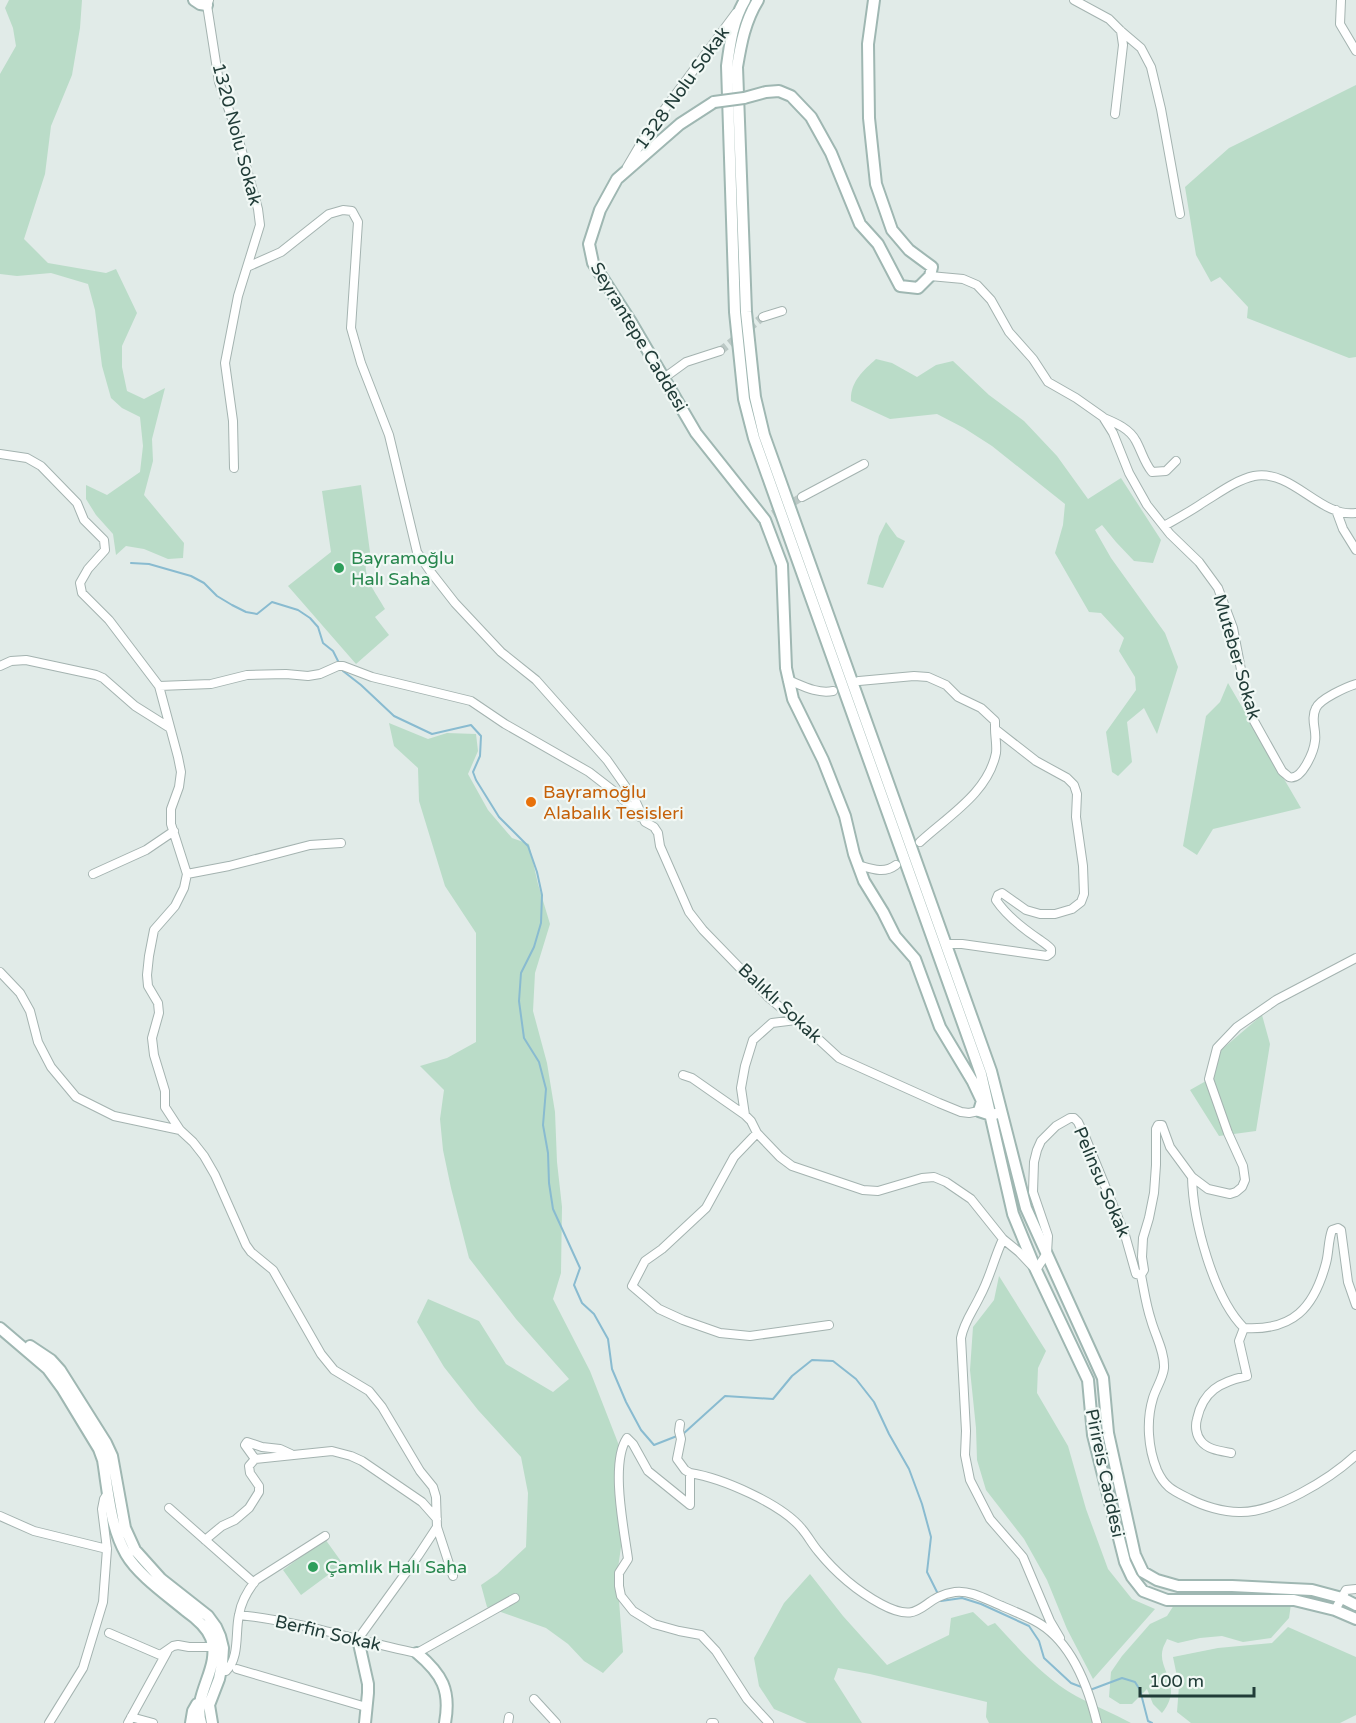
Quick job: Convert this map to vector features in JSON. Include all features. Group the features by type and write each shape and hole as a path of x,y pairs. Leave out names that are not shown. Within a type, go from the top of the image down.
{"main road":[{"path":"194,0 200,4 208,3"},
{"path":"758,0 751,11 741,39 737,67 746,312 755,397 764,435 991,1071 996,1114"},
{"path":"874,0 868,44 869,118 876,184 892,230 909,250 932,267 930,276"},
{"path":"744,2 731,36 726,66 735,312 744,399 754,438 996,1114"},
{"name":"Seyrantepe Caddesi","path":"930,276 918,288 900,286 878,244 860,224 831,153 811,117 791,96 778,91 714,102 680,123 617,179 600,210 589,244 593,263 631,322 696,433 769,517 782,565 786,668 793,699 823,760 842,807 864,881 895,936 915,959 940,1027 982,1101 979,1111"},
{"path":"979,1111 996,1114"},
{"name":"Pirireis Caddesi","path":"996,1114 1026,1208 1103,1378 1108,1432 1135,1555 1143,1572 1157,1580 1178,1586 1312,1590 1342,1598 1356,1605"},
{"name":"Pirireis Caddesi","path":"996,1114 1013,1214 1036,1270 1088,1380 1093,1435 1125,1562 1132,1577 1143,1591 1167,1600 1294,1600 1335,1610 1356,1620"},
{"path":"0,1328 48,1369 62,1388 99,1449 116,1531 126,1555 143,1574 199,1622 211,1638 221,1671"},
{"path":"18,1342 51,1360 69,1382 106,1443 112,1456 125,1528 135,1550 160,1579 208,1616 216,1627 223,1648 221,1671 209,1705 212,1723"},
{"path":"358,1639 368,1684 365,1723"},
{"path":"201,1723 198,1709 211,1666 213,1647"},
{"path":"417,1653 440,1675 448,1706 445,1723"},
{"path":"191,1723 193,1711 201,1696"}],"street":[{"path":"1074,0 1109,20 1142,48 1151,67 1161,109 1180,214"},
{"path":"1341,0 1340,24 1356,51"},
{"name":"1328 Nolu Sokak","path":"623,173 647,133 744,2"},
{"name":"1320 Nolu Sokak","path":"208,3 219,82 236,130 258,209 260,225 238,296 225,363 233,421 234,468"},
{"path":"1114,114 1123,45 1121,31"},
{"name":"Balıklı Sokak","path":"247,267 281,252 329,214 343,210 352,211 358,222 351,328 361,363 389,435 417,552 455,603 501,651 536,680 607,760 635,800 645,822"},
{"name":"Muteber Sokak","path":"930,276 963,279 977,285 991,300 1009,332 1033,359 1048,382 1103,417 1113,433 1134,481 1148,504 1170,534 1199,562 1218,588 1233,628 1247,701 1254,721 1282,771 1288,777 1293,777 1303,771 1308,761 1315,741 1313,718 1319,703 1356,684"},
{"path":"763,317 782,311"},
{"path":"664,378 686,362 720,351"},
{"path":"1103,417 1120,424 1135,438 1145,464 1152,472 1166,471 1176,461"},
{"path":"0,454 27,458 42,466 77,503 84,520 104,540 105,550 88,569 80,583 82,593 109,620 159,686 170,728 181,772 179,787 171,809 171,824 187,874 184,888 175,906 154,930 147,975 148,986 158,1003 159,1013 152,1038 154,1055 165,1091 165,1107 180,1130 204,1156 215,1175 246,1245 273,1270 321,1354 333,1370 369,1391 382,1407 420,1471 433,1487 436,1497 437,1523 453,1576"},
{"path":"802,496 864,464"},
{"path":"1164,526 1230,486 1253,477 1274,476 1336,510 1345,514 1356,513"},
{"path":"1336,510 1343,529 1356,550"},
{"path":"0,666 11,661 26,660 96,675 103,678 135,706 170,728"},
{"name":"Balıklı Sokak","path":"159,686 211,684 247,675 320,675 340,666 372,677 471,701 505,724 590,772 620,796 645,822 654,827 689,912 769,998 839,1058 961,1112 979,1111"},
{"path":"859,681 914,676 928,677 946,685 958,697 981,708 995,721 996,751 984,784 920,842"},
{"path":"788,680 814,690 833,691"},
{"path":"946,944 962,944 1047,956 1052,949 1000,906 996,900 998,895 1002,893 1026,910 1040,914 1055,914 1072,909 1081,902 1084,894 1083,866 1076,817 1077,794 1074,785 995,729"},
{"path":"93,874 146,850 174,831"},
{"path":"187,874 229,866 310,845 340,843"},
{"path":"858,865 882,871 896,865"},
{"path":"1356,958 1276,1000 1237,1027 1217,1048 1209,1079 1228,1133 1243,1166 1245,1180 1242,1187 1230,1194 1208,1189 1192,1177 1170,1147 1162,1125 1158,1125 1154,1193 1143,1238 1144,1270 1141,1275 1150,1318 1163,1357 1164,1370 1152,1400 1148,1432 1157,1469 1167,1488 1198,1503 1238,1512 1256,1510 1284,1502 1310,1488 1356,1455"},
{"path":"0,972 20,993 30,1011 38,1042 51,1067 76,1097 114,1116 180,1130"},
{"path":"745,1115 741,1088 753,1040 772,1023 796,1020"},
{"path":"683,1075 692,1078 745,1115 752,1121 757,1133 780,1158 792,1166 863,1190 879,1191 922,1178 934,1178 946,1182 971,1199 1003,1239 1036,1270 1047,1253"},
{"name":"Pelinsu Sokak","path":"1047,1253 1048,1236 1033,1192 1034,1162 1041,1141 1048,1133 1063,1120 1074,1118 1086,1139 1125,1235 1136,1274 1141,1275"},
{"path":"757,1133 734,1157 706,1208 662,1249 645,1261 632,1286 659,1309 720,1333 750,1336 829,1325"},
{"path":"1192,1177 1194,1208 1208,1263 1223,1296 1244,1328 1280,1325 1292,1320 1303,1310 1322,1279 1332,1230 1338,1228 1341,1230 1348,1282 1356,1305"},
{"path":"1003,1239 981,1295 964,1325 961,1338 966,1431 965,1455 970,1480 990,1519 1023,1557 1050,1621 1086,1685 1097,1723"},
{"path":"1231,1453 1211,1449 1200,1441 1195,1426 1199,1410 1207,1394 1233,1379 1247,1376 1239,1341 1244,1328"},
{"path":"680,1431 677,1459 685,1470 723,1481 783,1511 802,1528 818,1552 852,1586 879,1603 899,1613 912,1613 939,1597 958,1591 975,1594 1036,1622 1062,1641"},
{"path":"690,1473 690,1505 648,1471 633,1444 627,1438 622,1445 618,1462 628,1559 619,1573 621,1596 633,1611 654,1624 701,1635 716,1651 747,1699 769,1723"},
{"path":"255,1459 245,1445 248,1442 262,1448 280,1449 292,1455"},
{"path":"206,1540 249,1508 259,1492 259,1486 250,1473 249,1466 255,1459 332,1451 362,1461 422,1502 437,1523"},
{"path":"49,1723 83,1668 104,1602 107,1549 102,1509 108,1492"},
{"path":"169,1508 254,1583"},
{"path":"0,1516 34,1531 107,1549"},
{"path":"358,1639 418,1556 437,1523"},
{"path":"221,1671 226,1671 232,1664 236,1648 238,1615 249,1589 268,1572 325,1536"},
{"path":"1335,1610 1346,1590 1356,1588"},
{"path":"417,1653 515,1598"},
{"name":"Berfin Sokak","path":"238,1615 303,1625 417,1653"},
{"path":"109,1633 160,1655 168,1651"},
{"path":"153,1723 129,1720 168,1651 178,1645 213,1647"},
{"path":"237,1669 366,1707"},
{"path":"534,1700 556,1723"}],"green space":[{"path":"9,0 82,0 72,75 51,126 45,174 24,239 48,263 106,273 116,269 137,313 122,346 122,367 127,391 144,399 165,388 152,439 153,461 144,495 184,543 183,558 168,559 144,549 126,546 116,555 113,534 96,515 86,499 86,485 107,495 140,472 143,446 140,417 122,408 111,398 102,366 95,310 88,284 51,273 17,276 0,274 0,74 16,46 13,28 5,8"},
{"path":"1356,85 1356,357 1349,358 1247,318 1248,307 1220,277 1211,282 1196,255 1185,187 1229,148"},
{"path":"876,359 892,363 917,377 936,365 953,361 989,395 1024,421 1057,456 1088,499 1121,478 1161,540 1153,563 1134,561 1102,525 1095,530 1111,558 1165,633 1178,667 1157,734 1144,708 1127,722 1132,762 1118,776 1112,772 1106,732 1136,690 1135,677 1119,651 1124,638 1101,613 1089,612 1055,553 1063,525 1065,504 992,446 937,414 890,419 851,401 855,383"},
{"name":"Bayramoğlu Halı Saha","path":"361,485 370,552 366,566 367,574 385,609 375,617 389,635 356,664 288,586 331,552 322,491"},
{"path":"886,522 897,537 905,541 883,588 867,584 879,536"},
{"path":"1228,683 1301,808 1213,829 1197,855 1183,846 1206,716 1220,702"},
{"path":"389,723 428,739 447,733 476,734 478,751 468,774 488,810 512,838 529,844 550,924 535,973 533,1011 547,1063 555,1112 562,1207 561,1273 553,1299 590,1371 620,1448 624,1526 617,1575 623,1652 603,1673 584,1661 568,1644 546,1628 487,1607 481,1585 497,1574 526,1547 528,1493 521,1457 478,1410 444,1367 417,1322 428,1299 479,1321 506,1364 553,1392 569,1379 516,1319 469,1258 443,1150 440,1119 444,1090 420,1066 447,1058 476,1042 476,933 445,886 419,801 418,768 394,746"},
{"path":"1262,1015 1270,1044 1256,1131 1219,1136 1190,1090 1213,1077 1220,1051"},
{"path":"999,1276 1046,1351 1038,1368 1037,1393 1068,1446 1086,1509 1108,1569 1132,1599 1155,1609 1093,1679 1067,1629 1047,1580 1024,1539 986,1490 977,1460 970,1370 973,1327 994,1300"},
{"name":"Çamlık Halı Saha","path":"325,1539 343,1564 301,1595 283,1570"},
{"path":"810,1574 843,1616 887,1665 949,1635 951,1618 973,1612 988,1626 995,1623 1033,1663 1064,1689 1131,1723 989,1723 986,1717 987,1702 838,1668 834,1679 862,1723 807,1723 774,1709 759,1686 754,1658 784,1603"},
{"path":"1291,1604 1289,1618 1271,1638 1243,1642 1222,1636 1178,1643 1167,1639 1162,1656 1171,1685 1171,1694 1162,1713 1153,1704 1147,1689 1132,1704 1120,1704 1109,1697 1111,1672 1122,1656 1150,1624 1167,1616 1174,1605"},
{"path":"1288,1627 1356,1657 1356,1715 1340,1723 1191,1723 1177,1712 1179,1686 1173,1657 1218,1648 1272,1643"}],"waterway":[{"path":"131,563 149,564 191,576 204,583 217,596 246,612 257,614 272,602 298,610 318,627 323,643 333,651 339,663"},
{"path":"341,668 394,716 432,734 471,725 481,736 480,756 473,772 476,780 499,817 528,846 542,895 541,923 534,947 521,973 519,1001 524,1038 539,1062 546,1089 543,1125 548,1153 549,1183 553,1209 580,1268 574,1285 582,1303 594,1314 608,1339 612,1369 641,1430 654,1445 677,1436"},
{"path":"683,1434 725,1396 773,1399 792,1376 812,1360 833,1361 856,1379 874,1402 909,1469 931,1537 927,1572 938,1594"},
{"path":"940,1599 941,1601 962,1598 1029,1626 1039,1641 1044,1658 1071,1683 1084,1688"},
{"path":"1090,1690 1122,1678 1135,1682 1140,1690 1148,1721 1152,1723"}],"tunnel":[{"path":"720,351 763,317"},
{"path":"773,514 802,497"}],"place":[{"name":"Bayramoğlu Halı Saha","path":"339,568"},
{"name":"Bayramoğlu Alabalık Tesisleri","path":"531,802"},
{"name":"Çamlık Halı Saha","path":"313,1567"}]}
